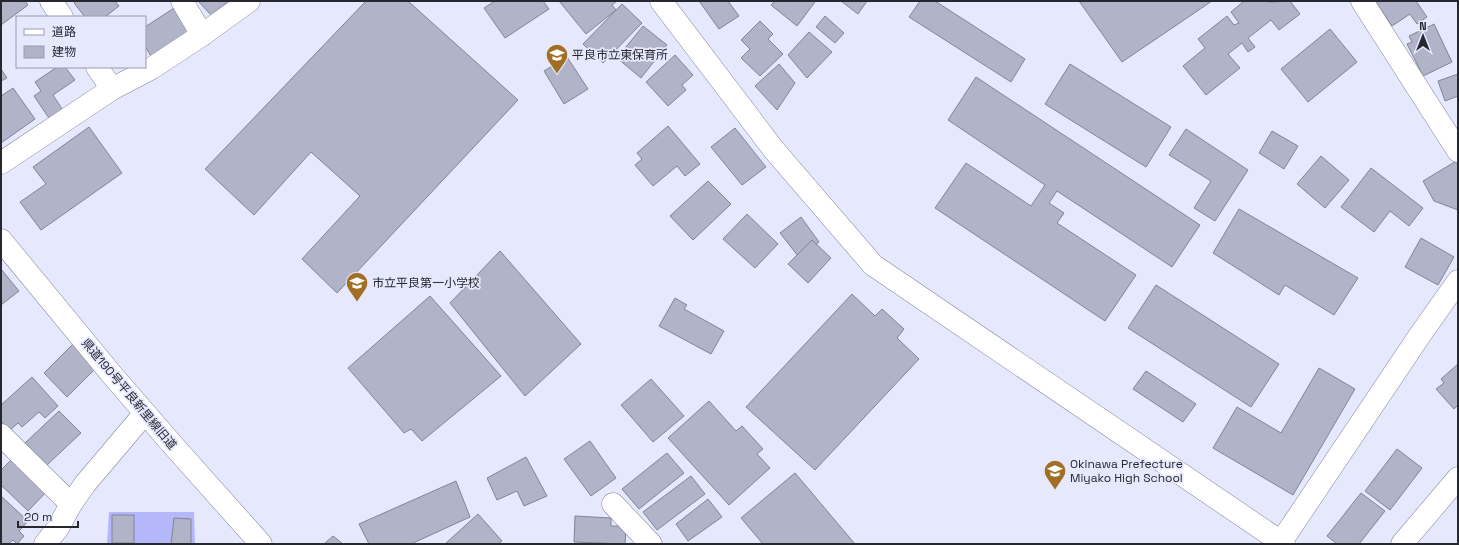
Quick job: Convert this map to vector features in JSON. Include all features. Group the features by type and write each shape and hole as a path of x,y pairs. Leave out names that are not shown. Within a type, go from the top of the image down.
{"street":[{"path":"51,1 61,16"},
{"path":"182,1 202,35"},
{"path":"1,163 112,89 152,68 202,35 249,1"},
{"path":"661,1 774,150 873,265 1282,543 1420,335 1458,281"},
{"path":"1362,1 1458,151"},
{"path":"98,68 112,89"},
{"name":"県道190号平良新里線旧道","path":"1,240 145,413 261,544"},
{"path":"45,544 58,528 84,484 145,413"},
{"path":"1,435 71,504"},
{"path":"1402,544 1458,478"},
{"path":"613,504 651,544"}],"shaded area":[{"path":"109,512 194,512 195,544 107,544"}],"building":[{"path":"1,1 25,1 28,5 1,25"},
{"path":"76,1 115,1 119,6 106,16 84,16 74,3"},
{"path":"198,1 229,1 211,15"},
{"path":"366,1 408,1 518,100 337,293 302,259 360,196 311,152 254,215 205,169"},
{"path":"495,1 543,1 549,9 505,38 484,8"},
{"path":"559,1 617,1 612,5 616,10 586,34"},
{"path":"699,1 728,1 739,16 719,29"},
{"path":"775,1 815,2 797,26 771,5"},
{"path":"841,1 867,1 858,14"},
{"path":"920,1 935,1 1025,59 1011,82 909,17"},
{"path":"1079,1 1212,1 1122,62"},
{"path":"1244,1 1290,1 1300,14 1279,30 1271,20 1248,38 1255,47 1248,52 1242,43 1228,54 1240,68 1206,95 1183,66 1205,48 1198,39 1227,16 1234,25 1239,23 1231,12"},
{"path":"1375,1 1416,1 1427,17 1417,24 1410,14 1392,26"},
{"path":"622,4 642,23 603,63 583,44"},
{"path":"174,8 191,33 152,58 146,48 146,26"},
{"path":"825,16 844,33 835,43 816,27"},
{"path":"760,21 773,34 768,39 783,54 760,76 741,58 750,49 741,40"},
{"path":"1434,24 1452,62 1423,76 1407,44 1412,42 1409,36"},
{"path":"643,26 667,45 641,78 617,58"},
{"path":"1330,29 1357,62 1308,102 1281,69"},
{"path":"809,32 832,52 807,78 788,55"},
{"path":"675,55 693,75 682,85 686,90 668,106 646,82"},
{"path":"567,57 588,89 564,104 544,71"},
{"path":"779,64 795,83 777,110 755,86"},
{"path":"1070,64 1171,127 1146,167 1045,104"},
{"path":"56,68 66,68 75,80 53,95 64,112 51,121 34,96 41,91 35,82"},
{"path":"1,69 7,78 1,81"},
{"path":"1458,74 1458,96 1445,101 1438,81"},
{"path":"976,77 1200,225 1172,267 1057,191 1049,203 1064,213 1057,223 1136,275 1105,321 935,208 966,163 1031,206 1045,185 948,120"},
{"path":"13,88 35,119 1,143 1,96"},
{"path":"668,126 700,164 685,176 677,166 653,186 635,165 642,159 637,153"},
{"path":"89,127 122,173 41,230 20,202 46,184 33,167"},
{"path":"735,128 766,167 742,185 711,147"},
{"path":"1186,129 1248,170 1215,221 1194,208 1211,181 1169,155"},
{"path":"1272,131 1298,146 1284,169 1259,153"},
{"path":"1321,156 1349,180 1325,208 1297,184"},
{"path":"1458,160 1458,210 1434,201 1423,181"},
{"path":"1371,168 1423,208 1409,226 1390,211 1374,232 1341,207"},
{"path":"708,181 731,204 693,240 670,216"},
{"path":"1239,209 1358,278 1334,315 1285,285 1279,295 1213,253"},
{"path":"747,214 778,244 755,268 723,239"},
{"path":"801,217 819,242 808,250 811,254 802,261 780,233"},
{"path":"1421,238 1454,257 1438,285 1405,267"},
{"path":"812,240 831,258 808,283 788,264"},
{"path":"500,251 581,344 525,396 450,303"},
{"path":"1,269 19,291 1,305"},
{"path":"1156,285 1279,364 1251,407 1128,328"},
{"path":"852,294 875,316 882,309 904,329 897,338 919,359 815,470 746,407"},
{"path":"430,296 501,376 422,441 411,429 404,433 348,368"},
{"path":"675,298 687,305 684,309 724,331 711,354 659,326"},
{"path":"75,342 99,365 67,397 44,373"},
{"path":"1458,364 1458,405 1454,409 1436,389 1444,383 1441,379"},
{"path":"1319,368 1355,389 1293,495 1213,448 1237,407 1281,433"},
{"path":"1146,371 1196,404 1183,422 1133,389"},
{"path":"32,377 58,406 45,418 39,412 22,427 18,423 9,431 1,421 1,405"},
{"path":"651,379 684,416 653,442 621,405"},
{"path":"709,401 736,431 742,426 763,449 757,454 770,468 729,505 668,438"},
{"path":"59,411 81,433 47,465 25,443"},
{"path":"590,441 616,478 591,496 564,459"},
{"path":"1397,449 1422,468 1390,510 1365,491"},
{"path":"667,453 684,473 639,509 622,489"},
{"path":"17,454 52,486 28,511 1,485 1,470"},
{"path":"526,457 547,496 524,506 517,491 497,500 487,478"},
{"path":"795,473 855,544 763,544 741,518"},
{"path":"691,476 705,494 657,530 643,512"},
{"path":"456,481 470,517 411,544 369,544 359,524"},
{"path":"1361,493 1385,511 1359,544 1337,544 1327,536"},
{"path":"1,496 28,521 19,531 24,536 17,544 13,540 8,544 1,544"},
{"path":"708,499 722,517 688,541 676,524"},
{"path":"478,514 502,541 498,544 446,544 446,543"},
{"path":"112,515 134,515 134,543 112,543"},
{"path":"575,516 611,518 611,526 626,526 625,544 574,542"},
{"path":"174,518 191,519 191,544 171,544"},
{"path":"333,536 343,544 324,544"}],"place":[{"name":"平良市立東保育所","path":"557,74"},
{"name":"市立平良第一小学校","path":"357,302"},
{"name":"Okinawa Prefecture Miyako High School","path":"1055,490"}]}
